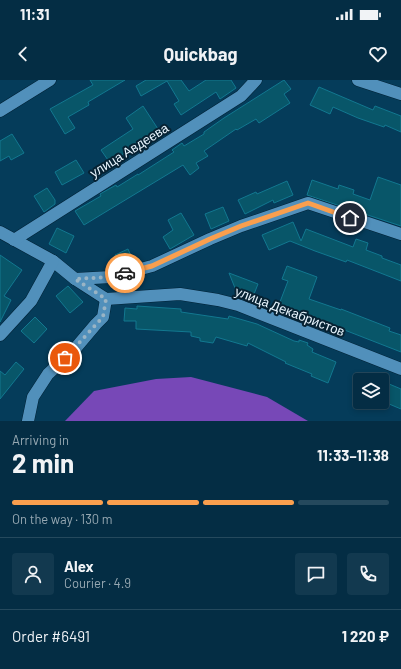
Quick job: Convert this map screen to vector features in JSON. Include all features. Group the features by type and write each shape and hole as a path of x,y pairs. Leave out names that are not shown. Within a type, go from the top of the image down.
{"street":[{"path":"0,111 50,80"},
{"name":"улица Авдеева","path":"14,240 241,96 256,80"},
{"path":"358,80 401,94"},
{"path":"75,279 110,277 152,266 222,234 308,203 401,234"},
{"path":"0,232 53,261 75,279 106,299 103,317 74,350 48,374 32,397 28,421"},
{"path":"0,335 31,301 53,261"},
{"name":"улица Декабристов","path":"106,299 180,294 218,300 238,305 401,369"}],"shaded area":[{"path":"191,377 267,397 308,421 65,421 94,391 156,379"}],"building":[{"path":"90,80 125,80 88,102 89,105 68,117 75,128 65,134 50,109 93,85"},
{"path":"146,80 181,80 189,91 206,80 231,80 236,88 220,99 216,92 181,115 174,104 179,101 167,81 141,96 136,86"},
{"path":"284,80 291,89 284,94 290,103 259,123 256,119 237,130 236,129 204,151 208,156 196,163 199,168 190,175 183,165 84,225 75,211 101,196 100,194 116,185 117,187 138,175 174,152 172,150 182,143 184,146 204,134 204,132 224,118"},
{"path":"319,87 373,110 375,106 401,116 401,132 385,125 384,127 358,118 333,107 330,114 310,105"},
{"path":"143,106 158,129 129,147 130,149 110,163 101,150 133,129 126,118"},
{"path":"12,134 24,153 11,160 9,156 0,161 0,141"},
{"path":"76,160 84,173 62,185 55,172"},
{"path":"378,177 401,185 401,226 307,195 312,180 338,189 339,185 354,190 353,194 370,200"},
{"path":"287,181 293,195 274,203 273,200 245,214 238,200 256,192 257,194"},
{"path":"47,188 55,200 55,204 44,212 34,196"},
{"path":"223,207 229,221 211,229 205,214"},
{"path":"181,213 194,235 170,249 163,237 173,230 168,220"},
{"path":"293,222 301,241 306,229 353,247 356,239 368,243 366,250 401,265 401,281 347,260 346,262 290,241 269,250 262,235"},
{"path":"57,228 74,236 66,253 49,244"},
{"path":"128,249 134,263 121,267 115,255"},
{"path":"0,255 22,270 4,296 11,300 0,322"},
{"path":"287,266 317,277 309,299 341,309 390,328 389,331 401,335 401,352 324,322 323,326 303,318 304,316 278,307 288,281 282,279"},
{"path":"229,273 258,284 252,299 237,293"},
{"path":"68,286 83,302 70,313 56,296"},
{"path":"137,306 181,309 181,312 228,319 229,316 257,324 294,341 299,342 299,340 308,343 307,345 313,349 312,352 336,362 328,383 311,376 312,374 285,363 286,362 248,343 247,346 216,337 213,343 200,341 200,338 191,336 191,332 136,329 136,321 124,321 125,308 137,309"},
{"path":"35,317 47,329 34,343 21,331"},
{"path":"16,362 24,369 0,399 0,371 5,375"},
{"path":"389,384 401,389 401,409 389,404"}],"way so far":[{"path":"65,358 103,317 106,299 75,279 110,277 125,273"}],"route":[{"path":"125,273 152,266 241,226 308,203 350,218"}]}
